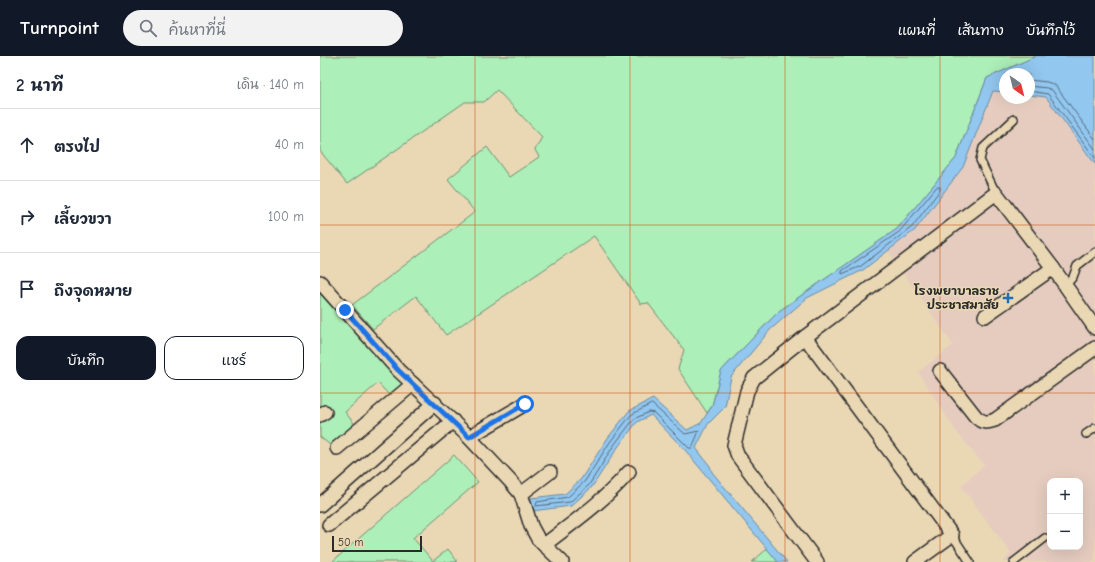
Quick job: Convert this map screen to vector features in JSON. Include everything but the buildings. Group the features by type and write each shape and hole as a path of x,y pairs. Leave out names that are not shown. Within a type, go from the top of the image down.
{"street":[{"path":"817,562 738,456 734,445 747,391 754,378 805,337 996,193 1053,268 1095,328"},
{"path":"985,316 1053,268"},
{"path":"320,282 398,370 435,403 469,437 520,494 531,526 538,539 562,562"},
{"path":"805,337 952,535 915,562"},
{"path":"940,371 976,417 982,422 989,423 1095,348"},
{"path":"337,448 413,384"},
{"path":"320,505 435,403"},
{"path":"469,437 525,404"},
{"path":"329,525 453,421"},
{"path":"520,494 550,472"},
{"path":"544,545 594,507 616,488 629,472"}],"lane":[{"path":"996,193 980,160 984,148 1014,119"},
{"path":"1065,286 1073,277 1077,266 1095,252"},
{"path":"1086,434 1095,428"},
{"path":"952,535 970,562"},
{"path":"1014,562 1045,538"}],"shaded area":[{"name":"โรงพยาบาลราช ประชาสมาสัย","path":"994,91 999,91 999,104 1035,104 1035,95 1045,96 1095,164 1095,562 1003,562 1011,553 961,486 984,465 955,430 918,372 953,345 888,251 915,230 963,167"}],"green space":[{"path":"320,56 1037,56 1010,68 999,68 999,73 987,78 956,158 897,229 779,311 721,371 712,406 707,413 678,369 684,350 648,303 641,304 594,236 446,335 416,296 373,329 352,305 475,212 448,179 487,147 509,177 539,157 535,150 542,137 497,90 484,102 465,102 347,184 320,151"},
{"path":"320,293 403,383 390,396 378,383 345,412 357,427 334,448 320,437"},
{"path":"454,455 478,482 413,538 433,561 448,549 457,561 456,562 332,562"},
{"path":"768,548 778,562 752,562"}],"water":[{"path":"1036,56 1095,56 1095,164 1046,97 1035,96 1035,68 1009,68"},
{"path":"999,73 999,92 993,91 963,167 915,230 863,270 807,298 770,330 731,377 725,407 708,424 696,448 710,466 712,472 787,562 778,562 685,450 651,415 637,422 618,447 592,487 571,506 532,511 531,498 565,494 581,479 607,439 629,411 653,399 687,430 701,423 712,406 721,371 779,311 897,229 956,158 987,78"}],"place":[{"name":"โรงพยาบาลราช ประชาสมาสัย","path":"1008,298"}],"route":[{"path":"345,310 398,370 435,403 469,437 525,404"}]}
